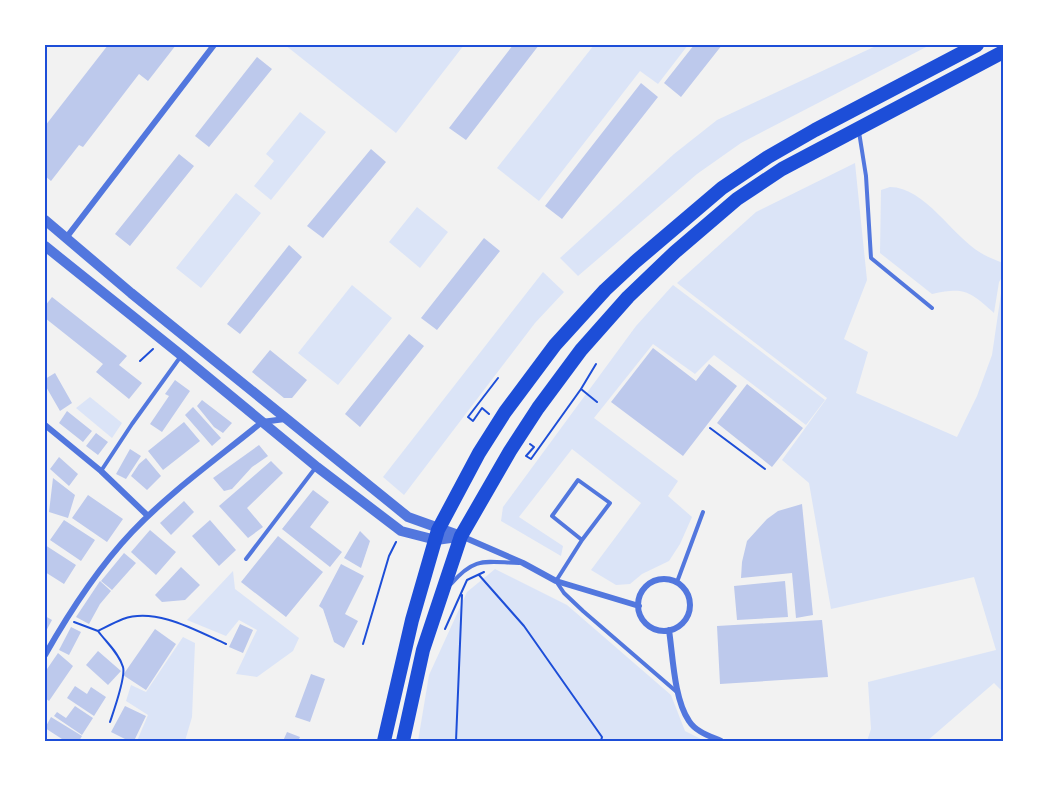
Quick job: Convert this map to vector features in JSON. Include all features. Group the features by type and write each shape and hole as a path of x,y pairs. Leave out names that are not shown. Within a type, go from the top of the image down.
{"main road":[{"path":"384,741 412,620 437,535 479,453 519,393 555,345 605,290 722,188 768,157 977,45"},
{"path":"403,741 423,650 461,536 510,451 538,408 581,350 628,297 675,252 737,199 782,169 1002,53"}],"street":[{"path":"54,254 214,45"},
{"path":"45,220 408,518 437,535"},
{"path":"45,246 317,467 401,531 461,536 556,580 639,606"},
{"path":"45,655 87,586 148,516 262,422 285,419"},
{"path":"45,425 101,471 148,516"},
{"path":"669,579 677,582 688,594 689,611 686,619 680,626 669,630 654,629 641,617 639,606 641,593 653,582 669,579"},
{"path":"669,630 678,694 689,721 699,731 721,741"}],"lane":[{"path":"859,128 866,176 871,258 932,308"},
{"path":"101,471 181,355"},
{"path":"246,559 317,467"},
{"path":"582,540 552,516 578,480 610,503 556,580 564,593 583,611 678,694"},
{"path":"677,582 703,512"},
{"path":"441,597 461,572 473,564 523,563"}],"path":[{"path":"140,361 162,340"},
{"path":"534,447 526,456 531,459 596,364"},
{"path":"482,408 473,421 468,417 498,378"},
{"path":"581,389 597,402"},
{"path":"710,428 765,469"},
{"path":"363,644 389,556 401,531"},
{"path":"443,633 467,580 484,572"},
{"path":"479,575 524,626 602,737 601,741"},
{"path":"456,741 462,592"},
{"path":"98,632 125,618 158,616 226,644"},
{"path":"66,618 98,632 116,654 124,669 119,696 110,722"}],"shaded area":[{"path":"285,45 464,45 396,133"},
{"path":"594,45 688,45 658,84 640,71 539,201 497,168"},
{"path":"878,45 930,45 741,143 697,174 578,276 560,258 674,154 717,120"},
{"path":"300,112 326,132 271,200 254,186 274,161 266,154"},
{"path":"855,163 867,280 844,339 868,352 856,393 957,437 977,396 992,355 1003,280 1003,692 994,683 927,741 867,741 871,729 868,682 996,650 974,577 831,609 809,483 782,460 827,398 677,283 756,212"},
{"path":"890,187 903,189 927,203 970,245 1003,263 1003,276 999,282 994,313 972,295 960,291 932,294 880,253 881,190"},
{"path":"236,193 261,213 201,288 176,268"},
{"path":"417,207 448,232 420,268 389,242"},
{"path":"543,272 564,292 535,323 404,495 383,477"},
{"path":"352,285 392,318 338,385 298,353"},
{"path":"673,285 825,400 806,425 714,355 695,374 653,344 594,418 678,481 668,496 692,517 680,544 669,561 642,574 630,584 616,585 591,570 641,503 572,449 519,517 563,546 561,556 501,521 503,507 636,326"},
{"path":"90,397 122,423 112,438 76,408"},
{"path":"495,569 567,605 671,695 685,731 705,741 418,741 429,675 467,592"},
{"path":"233,571 235,589 299,638 293,651 257,677 236,674 257,630 239,620 226,636 187,620"},
{"path":"183,637 195,643 192,717 185,741 137,741 148,715 126,701 131,685 146,692"}],"building":[{"path":"108,45 176,45 148,81 139,74 83,147 79,145 51,181 45,176 45,126"},
{"path":"513,45 539,45 466,140 449,128"},
{"path":"694,45 722,45 681,97 664,83"},
{"path":"257,57 272,69 209,147 195,136"},
{"path":"641,83 658,97 562,219 545,206"},
{"path":"371,149 386,162 323,238 307,226"},
{"path":"179,154 194,166 130,246 115,234"},
{"path":"484,238 500,251 437,330 421,318"},
{"path":"289,245 302,257 240,334 227,324"},
{"path":"52,297 127,356 119,365 142,383 129,399 96,372 103,364 45,318 45,306"},
{"path":"409,334 424,346 360,427 345,414"},
{"path":"653,348 696,381 709,364 737,386 683,456 611,402"},
{"path":"270,350 307,380 292,398 284,398 252,372"},
{"path":"55,373 72,403 60,411 45,385 45,379"},
{"path":"175,380 190,391 162,432 150,424 169,396 165,394"},
{"path":"747,384 803,428 772,467 717,423"},
{"path":"202,400 232,423 223,433 214,427 197,406"},
{"path":"193,407 221,438 212,446 185,415"},
{"path":"67,411 92,431 83,442 59,423"},
{"path":"184,422 200,441 163,470 148,451"},
{"path":"96,433 108,442 98,455 86,446"},
{"path":"259,445 268,456 252,467 232,489 224,491 213,478"},
{"path":"130,449 141,456 126,479 116,474"},
{"path":"59,457 78,474 69,486 50,469"},
{"path":"146,458 161,476 147,490 131,476"},
{"path":"271,461 283,473 247,508 263,527 248,538 219,506"},
{"path":"53,478 75,495 68,518 49,512"},
{"path":"313,490 329,502 310,527 342,552 330,567 282,529"},
{"path":"88,495 123,519 107,542 72,518"},
{"path":"184,501 194,512 171,535 160,523"},
{"path":"802,504 813,615 796,618 792,573 741,578 747,541 767,519 778,511"},
{"path":"64,520 95,540 81,561 50,540"},
{"path":"210,520 236,550 219,566 192,536"},
{"path":"150,530 176,552 156,575 131,552"},
{"path":"360,531 370,541 361,568 344,558"},
{"path":"278,536 323,572 286,617 241,582"},
{"path":"45,545 76,565 64,584 45,572"},
{"path":"124,553 136,563 112,590 101,581"},
{"path":"341,564 364,576 345,614 358,621 344,648 334,642 323,609 319,606"},
{"path":"181,567 200,585 185,600 162,602 155,595"},
{"path":"100,581 111,591 100,604 89,624 76,617"},
{"path":"785,581 788,617 737,620 734,586"},
{"path":"45,616 52,620 45,633"},
{"path":"822,620 828,677 720,684 717,626"},
{"path":"240,624 253,630 243,653 229,647"},
{"path":"71,627 81,632 69,655 59,650"},
{"path":"155,629 176,644 146,690 123,675"},
{"path":"98,651 121,671 108,685 86,665"},
{"path":"58,653 73,666 49,701 45,698 45,672"},
{"path":"311,674 325,679 310,722 295,717"},
{"path":"75,686 87,694 91,687 106,697 94,716 67,698"},
{"path":"75,706 93,718 82,735 54,716 57,712 66,718"},
{"path":"125,706 146,716 134,741 129,741 111,732"},
{"path":"51,717 82,736 79,741 60,741 62,739 45,728"},
{"path":"287,732 300,737 298,741 283,741"}]}
